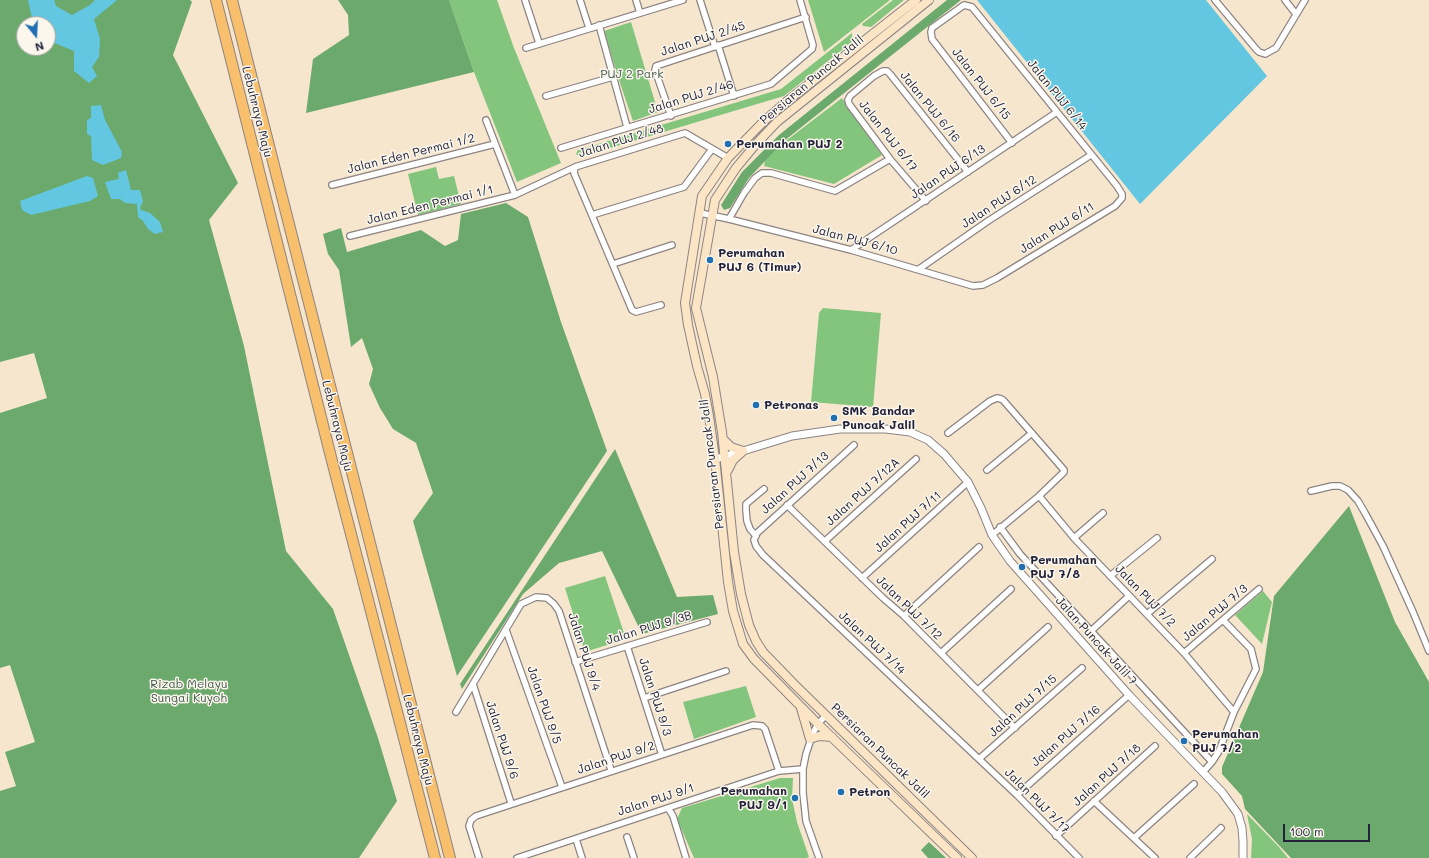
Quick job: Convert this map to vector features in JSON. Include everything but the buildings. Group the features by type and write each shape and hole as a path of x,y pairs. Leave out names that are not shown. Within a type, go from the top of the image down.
{"highway":[{"name":"Lebuhraya Maju","path":"216,0 332,461 435,858"},
{"name":"Lebuhraya Maju","path":"232,0 450,858"}],"main road":[{"path":"902,11 907,0"},
{"name":"Persiaran Puncak Jalil","path":"916,0 786,102 764,121 728,158 702,196 685,303 697,366 705,394 715,458 728,582 738,628 748,652 818,724 957,858"},
{"name":"Persiaran Puncak Jalil","path":"928,0 777,122 736,168 715,200 696,308 713,377 726,456 736,566 741,594 756,641 763,652 972,858"},
{"path":"723,439 731,447 744,451"},
{"path":"727,472 733,460 744,451"},
{"path":"800,705 810,739 819,736 832,737"}],"street":[{"path":"526,0 539,43"},
{"path":"580,0 589,28"},
{"path":"636,0 640,13"},
{"path":"526,48 683,0"},
{"path":"700,0 734,96"},
{"path":"800,0 806,17"},
{"path":"1215,0 1256,49 1265,54 1276,48 1305,0"},
{"path":"1284,0 1296,14"},
{"name":"Jalan PUJ 6/14","path":"932,39 931,32 935,26 961,6 967,5 972,7 1117,186 1122,194 1122,198"},
{"name":"Jalan PUJ 2/45","path":"671,116 655,70 656,66 806,17"},
{"name":"Jalan PUJ 2/46","path":"561,148 627,127 671,116 771,84 808,54 813,44 806,17"},
{"name":"Jalan PUJ 2/48","path":"599,25 627,127"},
{"name":"Jalan PUJ 6/15","path":"932,39 1012,142"},
{"name":"Jalan PUJ 6/17","path":"890,74 887,71 883,71 874,76 850,96 848,100 849,104 890,159 926,201"},
{"name":"Jalan PUJ 6/16","path":"890,74 968,172"},
{"path":"546,96 613,77"},
{"name":"Jalan PUJ 6/13","path":"851,250 1057,112"},
{"path":"486,120 515,195"},
{"name":"Jalan PUJ 2/48","path":"661,305 634,312 632,310 574,173 575,167 684,133 728,158"},
{"name":"Jalan Eden Permai 1/2","path":"332,186 496,144"},
{"path":"592,215 684,187 712,149"},
{"name":"Jalan PUJ 6/12","path":"919,269 988,221 1092,155"},
{"path":"729,218 755,178 762,173 771,173 835,191 890,159"},
{"name":"Jalan Eden Permai 1/1","path":"350,236 515,195 575,167"},
{"name":"Jalan PUJ 6/11","path":"1002,275 1115,206 1122,198"},
{"name":"Jalan PUJ 6/10","path":"700,213 729,218 851,250 973,286 983,285 1002,275"},
{"path":"613,264 672,245"},
{"path":"948,433 990,401 997,398 1003,400 1064,470 1064,472 1039,496 992,535"},
{"name":"Jalan Puncak Jalil 7","path":"715,458 744,451 792,436 834,429 886,429 910,432 928,440 944,454 968,482 992,535 1010,561 1129,695 1222,792 1238,814 1242,828 1243,858"},
{"path":"987,470 1032,433"},
{"name":"Jalan PUJ 7/13","path":"755,538 757,533 854,445"},
{"name":"Jalan PUJ 7/12A","path":"825,541 916,459"},
{"name":"Jalan PUJ 7/11","path":"862,578 968,482"},
{"path":"1311,491 1332,486 1340,486 1348,490 1358,501 1366,513 1382,546 1429,651"},
{"name":"Jalan PUJ 7/14","path":"764,489 746,504 747,521 755,538 756,546 763,555 979,759"},
{"name":"Jalan PUJ 7/2","path":"1039,496 1074,538 1184,653 1234,712"},
{"name":"Jalan PUJ 7/12","path":"787,505 862,578 904,616 1015,728"},
{"path":"1074,538 1103,513"},
{"path":"1000,528 1020,554 1212,762"},
{"path":"1110,576 1157,538"},
{"path":"904,616 979,546"},
{"path":"1147,614 1212,559"},
{"path":"941,653 1011,589"},
{"name":"Jalan PUJ 7/3","path":"1184,653 1259,589"},
{"path":"1091,631 1129,596"},
{"name":"Jalan PUJ 9/4","path":"456,712 521,604 536,597 547,598 559,610 611,770"},
{"path":"1203,772 1219,751 1234,712 1256,668 1251,649 1223,620"},
{"name":"Jalan PUJ 9/3B","path":"575,662 707,622"},
{"path":"978,690 1048,627"},
{"name":"Jalan PUJ 9/5","path":"506,630 562,787"},
{"name":"Jalan PUJ 9/3","path":"627,646 662,755"},
{"name":"Jalan PUJ 7/15","path":"979,759 1082,668"},
{"path":"644,698 726,671"},
{"name":"Jalan PUJ 9/6","path":"473,684 511,803"},
{"name":"Jalan PUJ 7/16","path":"1017,794 1129,695"},
{"path":"819,858 806,821 803,793 803,769 810,739 818,724 826,715"},
{"name":"Jalan PUJ 9/2","path":"479,858 469,826 471,820 476,816 611,770 753,725 762,726 767,732 780,771"},
{"name":"Jalan PUJ 7/18","path":"1056,836 1155,746"},
{"name":"Jalan PUJ 7/17","path":"979,759 1017,794 1056,836 1079,858"},
{"name":"Jalan PUJ 9/1","path":"517,858 780,771 803,769"},
{"path":"1134,838 1194,784"},
{"path":"1094,800 1155,858"},
{"path":"668,808 673,816 686,858"},
{"path":"1190,858 1222,828"},
{"path":"627,837 634,858"},
{"path":"576,839 582,858"}],"green space":[{"name":"Rizab Melayu Sungai Kuyoh","path":"0,0 190,0 192,2 173,55 238,183 209,220 244,346 286,551 333,609 378,738 397,801 359,858 0,858 0,791 16,786 5,752 35,742 10,665 0,668 0,413 47,398 34,353 0,362"},
{"path":"338,0 449,0 474,72 306,113 313,59 349,35 348,15"},
{"path":"449,0 497,0 514,48 561,163 517,182 474,72"},
{"path":"808,0 890,0 824,52"},
{"path":"893,0 904,0 871,27 863,26 862,24"},
{"path":"947,0 961,0 784,141 749,178 730,208 724,210 721,205 742,172 779,135"},
{"name":"PUJ 2 Park","path":"631,22 658,112 633,121 604,31"},
{"path":"852,33 852,42 784,96 580,157 576,154 578,150 781,89"},
{"path":"842,98 882,155 834,184 764,166 766,156"},
{"path":"436,167 439,179 454,176 461,204 418,215 408,174"},
{"path":"506,203 528,217 561,322 607,451 457,676 413,521 433,493 416,443 393,429 380,408 369,384 373,369 362,338 351,347 339,270 328,254 323,234 341,228 347,252 421,230 445,246 458,240 461,214"},
{"path":"823,308 881,313 873,407 811,402 819,313"},
{"path":"615,449 677,597 713,595 718,614 642,634 602,551 559,563 523,594 462,689 460,684"},
{"path":"1349,506 1395,622 1429,682 1429,858 1291,858 1245,809 1242,796 1222,774 1222,767 1263,672 1274,596"},
{"path":"605,576 626,639 585,652 565,588"},
{"path":"1263,591 1272,602 1262,644 1235,615"},
{"path":"746,686 756,717 694,739 683,702"},
{"path":"780,778 793,778 792,799 797,822 809,857 694,858 677,819 682,808"},
{"path":"1247,814 1288,858 1251,858 1252,839"},
{"path":"929,842 946,858 928,858 921,850"}],"water":[{"path":"28,0 54,0 56,6 72,15 90,5 95,0 117,0 94,19 100,39 99,57 92,67 97,76 89,83 74,71 74,51 56,44 56,16 32,16"},
{"path":"977,0 1206,0 1267,76 1140,204"},
{"path":"101,105 105,120 122,152 121,158 103,165 92,160 91,136 87,134 87,120 91,118 91,106"},
{"path":"126,170 131,190 140,190 143,201 140,208 141,210 150,213 160,222 163,232 155,234 148,229 143,221 138,217 137,204 125,203 120,199 111,199 105,182 119,179 118,173"},
{"path":"87,176 93,178 98,196 90,201 31,215 22,210 20,201"}],"place":[{"name":"Perumahan PUJ 2","path":"728,144"},
{"name":"Perumahan PUJ 6 (Timur)","path":"710,260"},
{"name":"Petronas","path":"756,405"},
{"name":"SMK Bandar Puncak Jalil","path":"834,418"},
{"name":"Perumahan PUJ 7/8","path":"1022,567"},
{"name":"Perumahan PUJ 7/2","path":"1184,741"},
{"name":"Petron","path":"841,792"},
{"name":"Perumahan PUJ 9/1","path":"795,798"}]}
